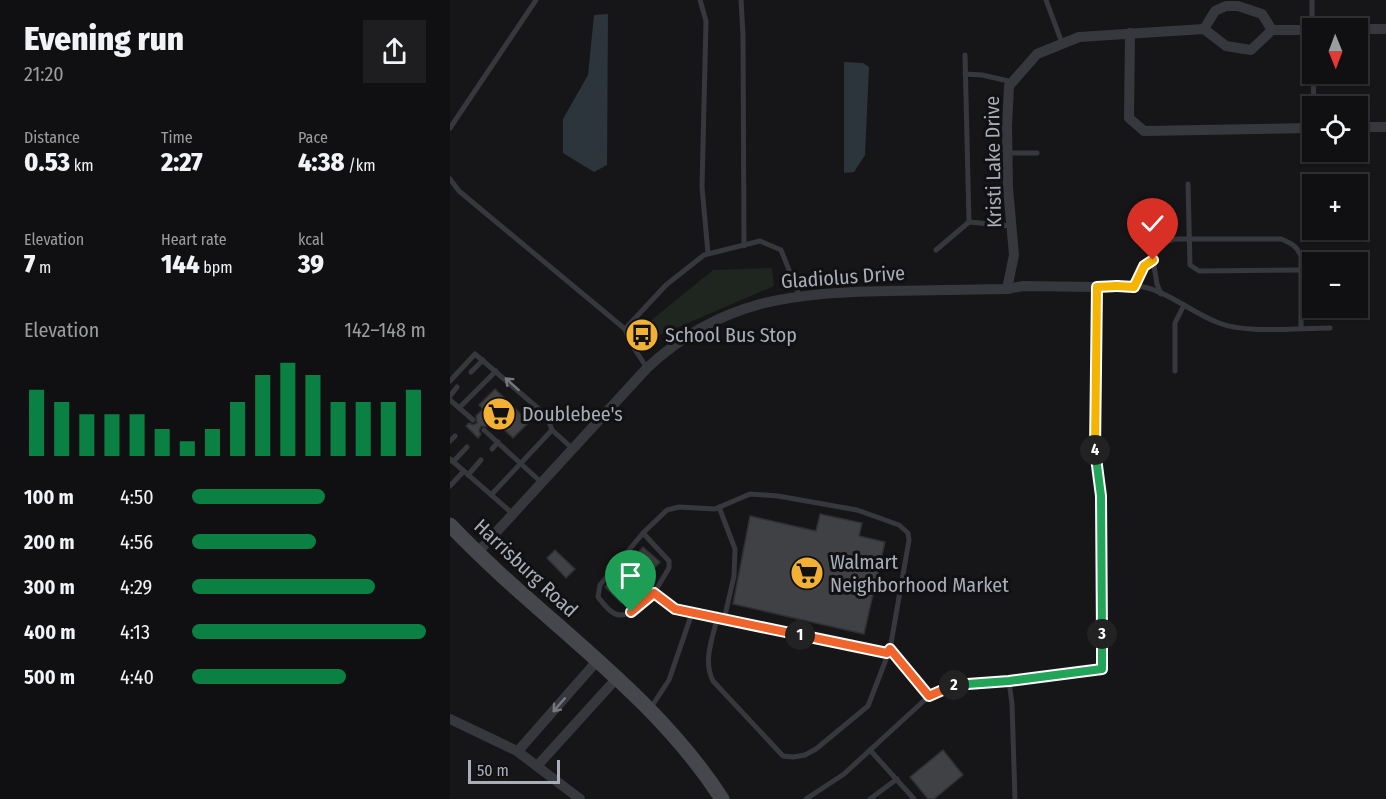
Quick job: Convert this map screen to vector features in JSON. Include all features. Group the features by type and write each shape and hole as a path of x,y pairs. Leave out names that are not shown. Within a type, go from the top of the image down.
{"main road":[{"name":"Harrisburg Road","path":"450,525 477,553 676,736 704,771 722,799"}],"street":[{"path":"1272,30 1262,14 1238,6 1226,6 1215,11 1204,29 1226,46 1251,50 1272,30 1302,30"},
{"name":"Kristi Lake Drive","path":"1007,289 1014,255 1007,153 1009,86 1037,54 1079,37 1204,29"},
{"path":"1368,29 1386,29"},
{"path":"1130,33 1129,118 1144,131 1302,128"},
{"path":"1368,127 1386,127"},
{"name":"Gladiolus Drive","path":"477,553 647,368 692,333 717,320 763,303 799,295 828,292 1007,289 1023,286 1097,287"},
{"path":"518,751 597,661"},
{"path":"537,766 616,679"},
{"path":"450,719 518,751 580,799"}],"lane":[{"path":"450,128 536,0"},
{"path":"700,0 706,21 702,187 708,253"},
{"path":"741,0 744,246"},
{"path":"1046,0 1062,44"},
{"path":"1311,0 1312,18"},
{"path":"965,55 969,222"},
{"path":"965,74 982,75 1013,82"},
{"path":"1007,153 1037,153"},
{"path":"450,179 459,191 625,328 630,342 647,368"},
{"path":"1188,184 1190,266 1200,271 1301,270"},
{"path":"936,250 969,222 1011,226"},
{"path":"1161,294 1153,260 1157,248 1166,241 1281,239 1298,248 1301,256 1301,328"},
{"path":"625,328 666,285 708,253 760,241 781,250 799,295"},
{"path":"1134,287 1144,266 1153,260"},
{"path":"806,799 830,785 929,696 958,683 1009,681 1102,669 1101,496 1094,445 1097,287 1148,288 1220,324 1247,328 1330,328"},
{"path":"1175,371 1176,323 1184,305"},
{"path":"450,381 476,354 547,416 552,430 573,449"},
{"path":"471,372 483,360"},
{"path":"459,408 496,371"},
{"path":"458,387 450,398 472,419 466,425"},
{"path":"484,430 542,483"},
{"path":"491,495 552,430"},
{"path":"450,441 455,436"},
{"path":"492,449 498,442"},
{"path":"467,447 452,460 513,514"},
{"path":"450,486 482,460"},
{"path":"643,533 669,561 669,568 654,593 631,612 613,614 598,597 600,585 643,533 667,510 680,507 715,509 750,494 778,496 857,510 899,525 908,533 909,540 889,651 868,706 816,749 805,755 792,757 776,752 713,681 708,671 708,661 717,619"},
{"path":"719,507 735,549 734,576 724,620"},
{"path":"654,593 675,609 889,651 929,696"},
{"path":"649,710 669,680 692,613"},
{"path":"1009,681 1012,704 1015,799"},
{"path":"870,750 914,799"},
{"path":"870,799 897,779"}],"shaded area":[{"path":"608,14 607,165 594,172 563,153 563,119 588,75 594,15"},
{"path":"844,62 863,63 869,67 865,155 854,172 844,173"},
{"path":"772,268 774,286 651,339 643,327 713,270"}],"building":[{"name":"Doublebee's","path":"495,389 529,422 513,438 494,420 488,427 481,426 479,431 481,434 478,438 466,426 469,423 473,425 477,423 476,416 483,409 479,405"},
{"name":"Walmart Neighborhood Market","path":"820,514 862,523 859,536 885,542 864,634 733,604 750,516 816,531"},
{"path":"643,547 660,562 621,603 605,587"},
{"path":"555,550 575,569 566,578 547,558"},
{"path":"943,750 963,775 934,799 928,799 910,777"}],"place":[{"name":"School Bus Stop","path":"642,335"},
{"name":"Doublebee's","path":"499,414"},
{"name":"Walmart Neighborhood Market","path":"807,573"}],"route":[{"path":"631,612 654,593 675,609 887,653 890,649 929,696 958,683 1009,681 1102,669 1101,496 1094,445 1097,287 1134,287 1144,266 1153,260"}]}
